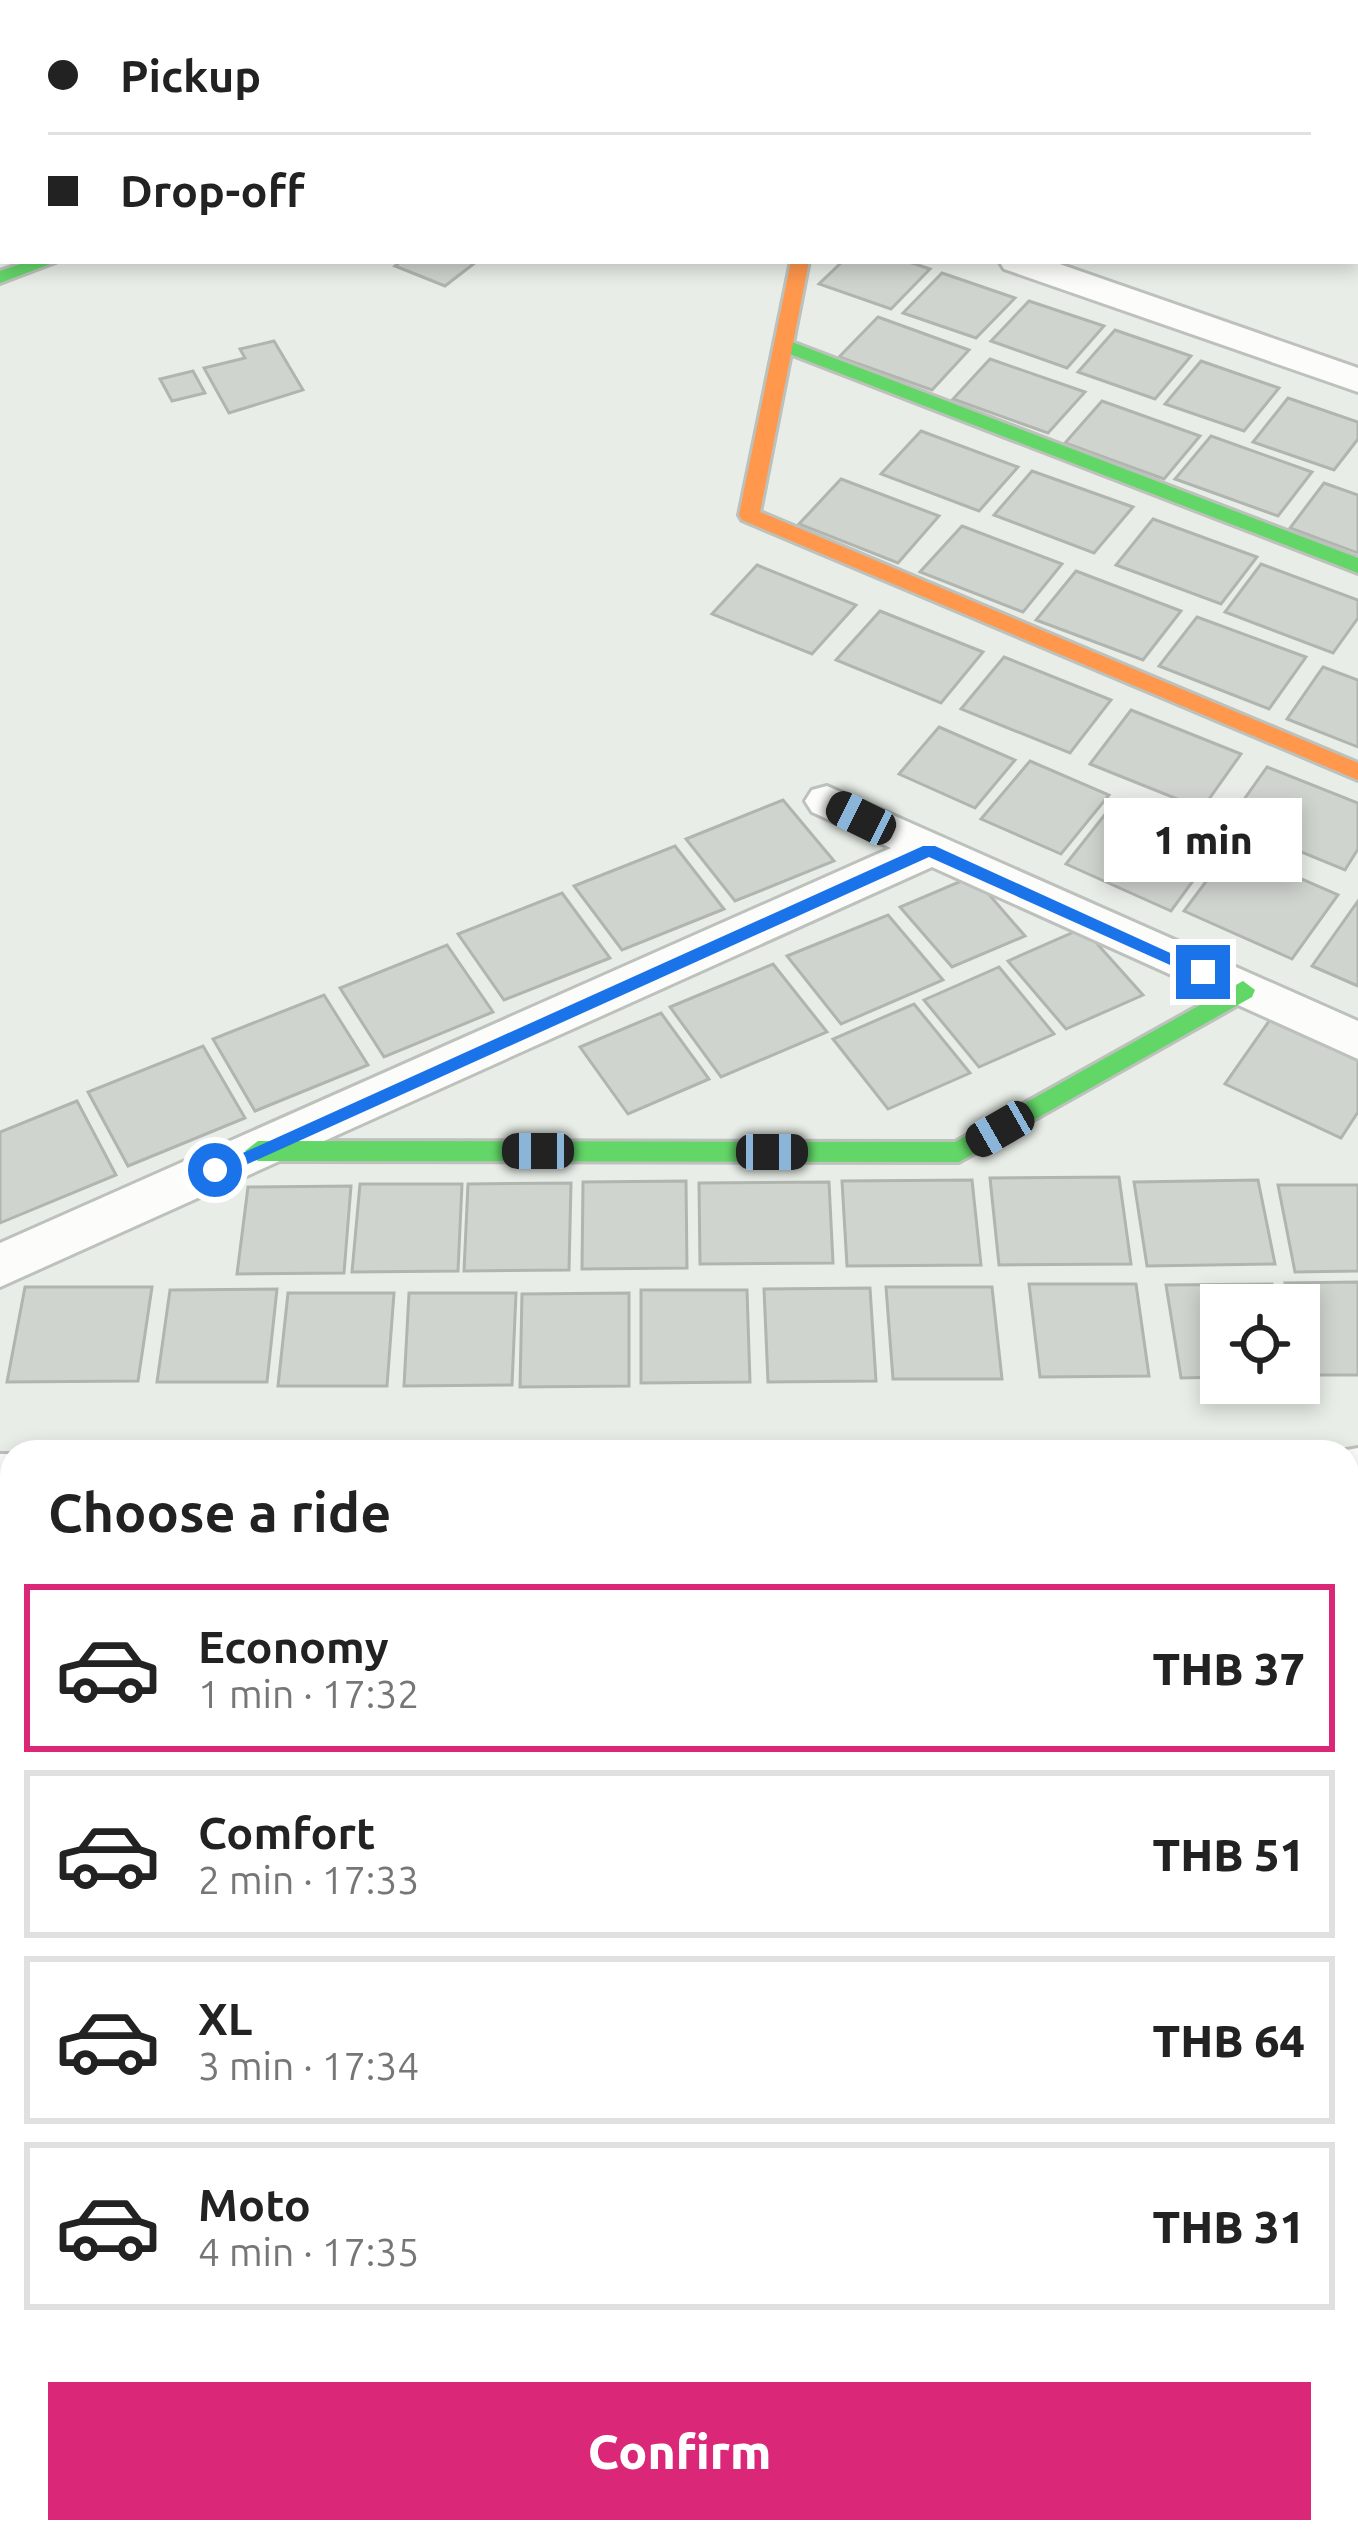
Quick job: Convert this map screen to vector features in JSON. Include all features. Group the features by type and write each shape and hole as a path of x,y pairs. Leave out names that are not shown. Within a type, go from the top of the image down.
{"street":[{"path":"0,277 40,264"},
{"path":"799,264 749,515 1358,772"},
{"path":"1026,264 1358,381"},
{"path":"784,345 1358,566"},
{"path":"827,801 1358,1041"},
{"path":"0,1266 929,850"},
{"path":"258,1151 959,1152 1243,990"}],"building":[{"path":"397,264 473,264 445,286"},
{"path":"840,264 915,264 930,269 891,309 819,284"},
{"path":"942,273 1015,298 976,338 903,313"},
{"path":"1029,301 1104,326 1067,368 991,341"},
{"path":"878,317 969,350 932,390 839,357"},
{"path":"1115,330 1191,356 1155,399 1078,372"},
{"path":"274,341 303,390 229,413 204,368 245,358 240,349"},
{"path":"990,359 1085,392 1048,433 953,399"},
{"path":"1201,361 1279,388 1244,431 1165,404"},
{"path":"193,371 205,393 172,401 160,379"},
{"path":"1288,398 1358,422 1358,439 1334,470 1253,442"},
{"path":"1102,401 1200,436 1164,479 1065,443"},
{"path":"921,431 1018,467 979,511 881,474"},
{"path":"1211,436 1312,472 1278,516 1175,479"},
{"path":"1032,471 1133,507 1094,553 994,515"},
{"path":"841,479 939,516 898,563 799,524"},
{"path":"1324,483 1358,495 1358,553 1290,528"},
{"path":"1153,519 1257,557 1221,604 1116,565"},
{"path":"962,526 1062,564 1023,612 920,572"},
{"path":"1261,564 1358,600 1358,618 1333,653 1225,612"},
{"path":"757,565 856,605 812,654 712,614"},
{"path":"1076,571 1181,611 1143,660 1036,620"},
{"path":"880,611 983,652 941,703 836,660"},
{"path":"1197,617 1306,657 1269,709 1159,666"},
{"path":"1004,657 1111,700 1070,753 961,709"},
{"path":"1323,667 1358,680 1358,747 1287,719"},
{"path":"1131,710 1241,754 1202,809 1090,764"},
{"path":"939,727 1015,760 975,808 899,774"},
{"path":"1030,761 1109,795 1061,854 981,819"},
{"path":"1267,767 1358,803 1358,849 1345,870 1228,822"},
{"path":"783,800 834,861 735,901 686,839"},
{"path":"1114,803 1218,847 1171,911 1066,864"},
{"path":"675,846 724,909 622,950 574,886"},
{"path":"1231,848 1338,895 1292,959 1184,911"},
{"path":"973,876 1025,936 952,967 900,907"},
{"path":"562,893 610,958 504,1000 458,934"},
{"path":"1358,901 1358,986 1312,966"},
{"path":"888,915 943,980 841,1024 787,956"},
{"path":"1083,928 1143,995 1066,1029 1008,961"},
{"path":"447,945 493,1012 384,1057 340,988"},
{"path":"773,964 827,1032 721,1077 670,1007"},
{"path":"999,967 1054,1034 979,1067 924,1000"},
{"path":"324,995 368,1065 255,1111 213,1039"},
{"path":"914,1004 970,1073 888,1109 833,1039"},
{"path":"661,1013 709,1079 628,1114 580,1047"},
{"path":"1274,1014 1358,1052 1358,1112 1341,1138 1225,1084"},
{"path":"203,1046 245,1118 128,1166 88,1092"},
{"path":"77,1101 116,1175 0,1223 0,1132"},
{"path":"1119,1177 1131,1264 999,1265 990,1178"},
{"path":"972,1180 981,1265 847,1266 842,1181"},
{"path":"1258,1180 1275,1264 1147,1266 1134,1182"},
{"path":"686,1181 687,1268 582,1269 583,1182"},
{"path":"829,1182 833,1263 700,1264 699,1183"},
{"path":"571,1183 569,1270 464,1271 468,1184"},
{"path":"360,1184 462,1184 458,1271 352,1272"},
{"path":"1278,1185 1358,1185 1358,1271 1295,1272"},
{"path":"351,1186 344,1273 237,1274 248,1187"},
{"path":"1358,1282 1358,1375 1320,1375 1320,1284 1285,1283"},
{"path":"1029,1284 1136,1284 1149,1376 1040,1377"},
{"path":"1166,1285 1200,1285 1200,1378 1181,1378"},
{"path":"25,1287 152,1287 138,1381 7,1382"},
{"path":"886,1287 992,1287 1002,1379 893,1379"},
{"path":"870,1288 876,1381 768,1382 764,1289"},
{"path":"277,1289 267,1382 157,1382 170,1290"},
{"path":"641,1290 747,1290 750,1382 641,1383"},
{"path":"288,1293 394,1293 387,1386 278,1386"},
{"path":"409,1293 516,1293 512,1385 404,1386"},
{"path":"629,1293 629,1386 520,1387 522,1294"}],"traffic: fast":[{"path":"0,277 40,264"},
{"path":"784,345 1358,566"},
{"path":"258,1151 959,1152 1243,990"}],"traffic: slow":[{"path":"799,264 749,515 1358,772"}],"route":[{"path":"215,1170 929,850 1203,972"}]}
